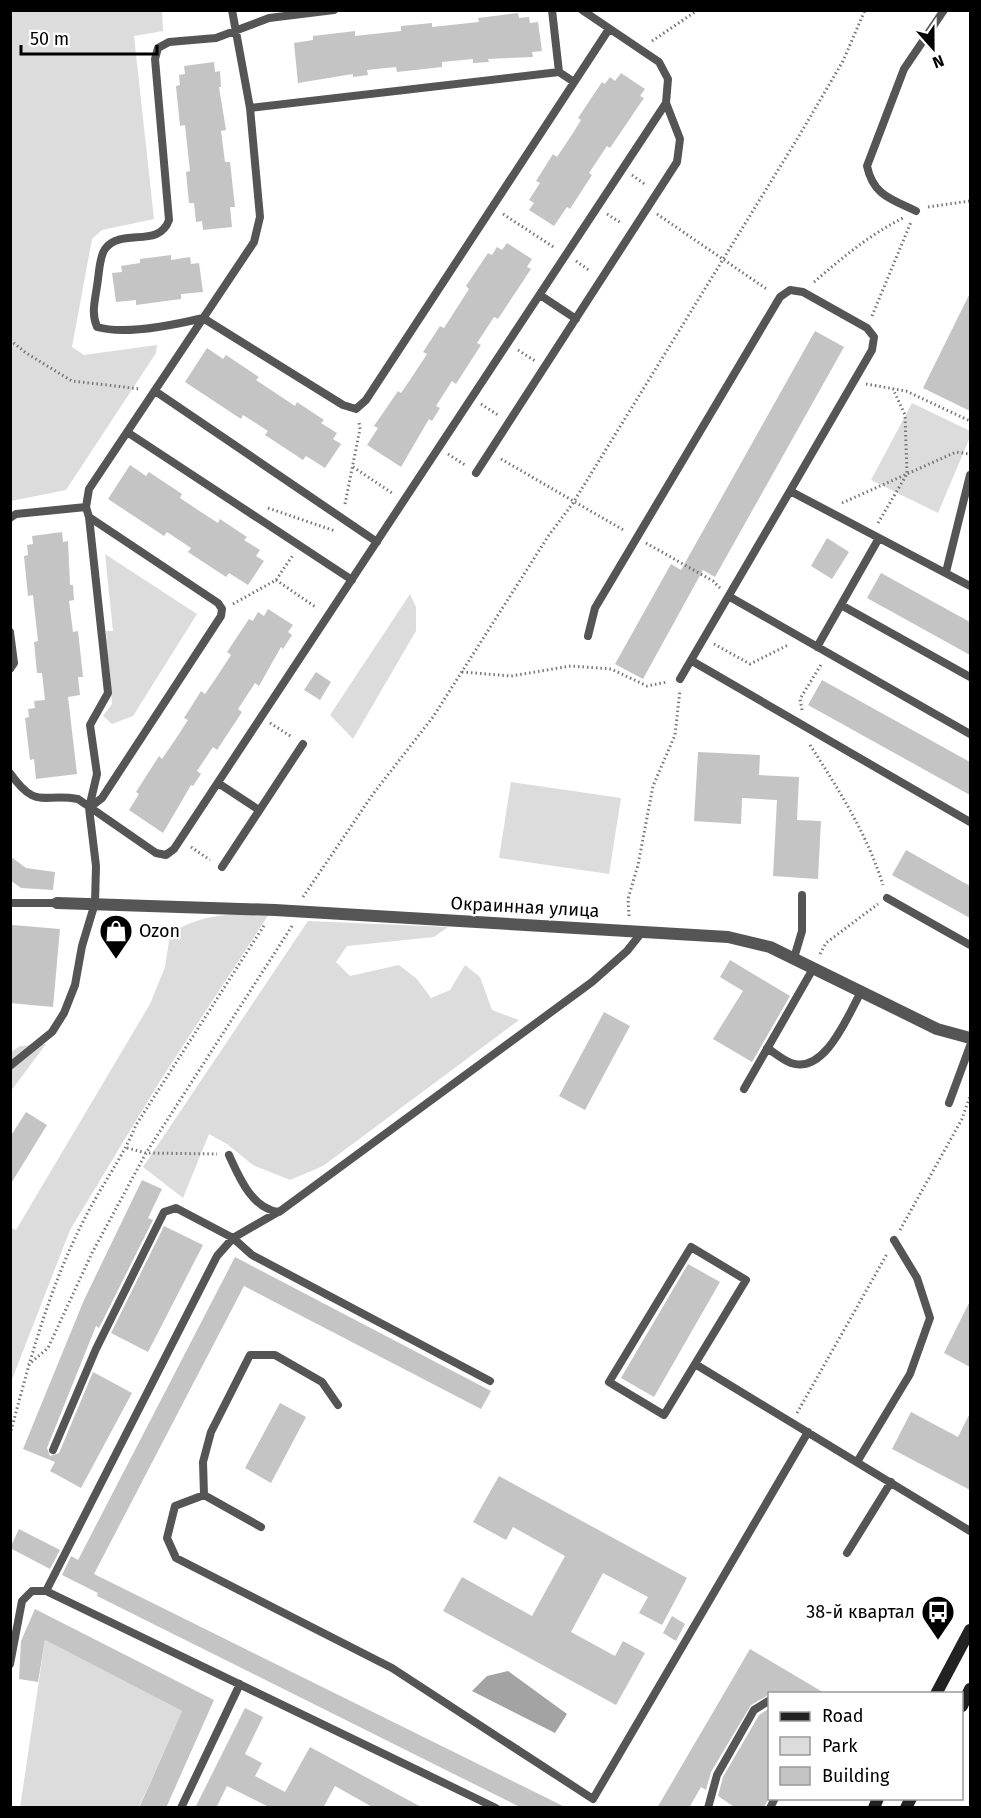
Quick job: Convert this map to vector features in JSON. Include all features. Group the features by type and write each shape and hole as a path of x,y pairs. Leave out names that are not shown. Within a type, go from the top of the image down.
{"main road":[{"path":"937,1692 970,1630"},
{"path":"963,1704 970,1689"}],"street":[{"name":"Окраинная улица","path":"57,903 275,910 728,937 770,947 937,1029 970,1038"}],"lane":[{"path":"10,1066 52,1032 64,1013 75,985 82,946 95,903 96,866 89,808 97,774 90,725 108,693 89,517 86,507 89,489 254,242 261,217 250,108 232,10"},
{"path":"334,10 269,18 216,38 169,42 158,48 154,59 168,220 165,229 158,234 114,241 103,250 92,315 97,327 109,330 183,323 203,318 343,405 356,409 366,400 609,28"},
{"path":"552,10 559,72"},
{"path":"476,473 677,162 680,140 666,103 668,79 659,62 582,10"},
{"path":"916,212 880,193 870,181 867,166 904,69 944,10"},
{"path":"250,108 559,72 574,82"},
{"path":"10,773 21,788 39,799 64,797 78,800 156,853 166,855 174,849 666,103"},
{"path":"588,636 595,608 780,297 790,290 803,292 867,328 874,337 872,350 730,597 680,679"},
{"path":"540,295 576,319"},
{"path":"154,391 377,542"},
{"path":"127,432 352,580"},
{"path":"946,572 970,475"},
{"path":"790,491 970,586"},
{"path":"10,518 16,514 86,507"},
{"path":"89,517 218,603 222,609 221,616 102,798 89,808"},
{"path":"817,647 876,536"},
{"path":"730,597 970,734"},
{"path":"841,605 970,677"},
{"path":"10,632 14,663 10,669"},
{"path":"692,661 970,822"},
{"path":"222,867 303,744"},
{"path":"218,783 259,810"},
{"path":"794,958 802,932 802,895"},
{"path":"887,898 970,945"},
{"path":"10,903 57,903"},
{"path":"46,1591 217,1256 232,1238 279,1212 592,982 627,951 636,931"},
{"path":"744,1089 814,967"},
{"path":"767,1048 792,1063 803,1064 814,1061 826,1053 861,992"},
{"path":"949,1103 970,1046"},
{"path":"229,1155 242,1184 268,1210 279,1212"},
{"path":"53,1450 96,1349 164,1212 176,1208 232,1238 252,1256 490,1381"},
{"path":"857,1462 910,1374 930,1318 917,1278 894,1240"},
{"path":"691,1247 746,1280 695,1364 664,1415 609,1382 691,1247"},
{"path":"204,1495 203,1462 211,1432 250,1354 275,1355 322,1382 338,1404"},
{"path":"695,1364 970,1531"},
{"path":"204,1495 175,1506 167,1538 176,1558 392,1668 593,1799 808,1432"},
{"path":"847,1553 891,1482"},
{"path":"204,1495 261,1527"},
{"path":"10,1664 22,1601 32,1591 46,1591 496,1808"},
{"path":"181,1808 240,1684"},
{"path":"708,1808 717,1775 754,1710 768,1701"}],"path":[{"path":"640,49 698,10"},
{"path":"28,1365 48,1348 92,1253 146,1153 295,921 302,898 373,794 433,717 549,535 573,502 843,61 865,10"},
{"path":"623,169 658,192"},
{"path":"803,292 880,229 934,205 970,201"},
{"path":"492,207 602,279"},
{"path":"597,207 633,231"},
{"path":"648,207 721,259 780,297"},
{"path":"867,328 916,212"},
{"path":"10,340 26,353 72,381 154,391"},
{"path":"508,343 544,367"},
{"path":"854,381 906,391 970,421"},
{"path":"876,536 907,474 905,415 893,389"},
{"path":"472,398 508,422"},
{"path":"342,518 360,429 356,409"},
{"path":"438,448 476,473"},
{"path":"489,452 713,581 730,597"},
{"path":"826,510 956,452 970,454"},
{"path":"352,467 404,501"},
{"path":"238,505 249,501 347,535 360,530"},
{"path":"222,609 276,580 299,546"},
{"path":"276,580 328,616"},
{"path":"705,639 750,664 802,639"},
{"path":"814,967 826,943 887,898 874,856 844,799 807,741 800,699 828,653"},
{"path":"462,672 510,676 571,666 611,669 647,686 680,679 675,735 653,786 638,865 628,899 636,931"},
{"path":"261,717 303,744"},
{"path":"180,840 222,867"},
{"path":"10,1435 38,1329 63,1265 87,1213 127,1148 136,1125 275,910"},
{"path":"791,1422 962,1119 970,1096"},
{"path":"127,1148 146,1153 229,1155"}],"green space":[{"path":"11,10 162,11 163,31 134,36 154,219 102,230 92,239 72,347 84,355 157,345 156,353 66,490 11,501"},
{"path":"912,403 970,431 970,437 938,513 871,480"},
{"path":"105,554 197,614 133,716 112,724 103,716 112,704 106,631 113,631"},
{"path":"410,594 416,607 416,631 353,739 330,715"},
{"path":"511,782 621,798 609,874 499,858"},
{"path":"269,914 160,1081 70,1230 11,1382 11,1228 16,1230 150,1004 165,967 170,934 205,918"},
{"path":"308,921 448,927 434,937 347,946 336,962 350,976 399,965 417,979 431,998 450,990 465,965 480,977 492,1010 519,1020 323,1166 290,1180 253,1165 227,1144 209,1134 183,1198 143,1167"},
{"path":"46,1044 11,1091 11,1052 20,1046"},
{"path":"45,1640 182,1711 139,1807 20,1808"}],"shaded area":[{"path":"508,1671 567,1714 555,1733 472,1691 487,1676"}],"building":[{"path":"518,13 519,18 529,17 530,23 538,22 542,51 532,52 533,57 488,59 489,62 473,63 473,59 442,62 442,67 397,72 396,67 367,70 368,75 353,77 353,74 298,83 294,43 313,40 313,36 355,31 355,36 401,31 401,26 432,23 432,27 479,22 478,18"},
{"path":"214,62 215,72 220,71 221,87 219,87 226,130 221,131 225,162 230,162 235,207 230,207 232,227 203,230 202,221 196,222 194,203 189,203 186,172 190,171 185,125 180,126 176,86 180,85 179,75 185,74 184,66"},
{"path":"621,73 645,89 640,96 644,98 610,148 607,146 589,173 592,175 570,209 567,207 554,226 529,210 534,203 529,200 540,183 536,181 553,154 557,157 573,133 581,120 578,118 602,82 605,84 610,77 615,81"},
{"path":"507,243 532,259 527,267 531,269 498,319 494,317 477,343 481,345 456,384 452,381 436,406 440,408 432,421 429,419 401,467 367,445 378,428 374,426 398,391 401,393 410,380 427,354 423,352 440,326 444,328 469,289 466,286 488,253 492,255 497,247 502,250"},
{"path":"171,255 171,260 190,257 191,264 199,263 203,292 181,294 181,299 136,305 136,300 116,302 112,273 122,272 121,266 140,263 140,259"},
{"path":"970,293 970,411 923,388"},
{"path":"815,331 844,347 715,577 703,570 643,679 615,664 671,564 681,570"},
{"path":"207,348 223,359 226,355 259,377 256,380 295,406 297,402 324,420 321,423 337,433 333,439 341,444 325,468 306,456 303,460 265,435 268,431 243,415 241,419 185,382"},
{"path":"130,465 146,476 149,472 182,494 180,498 218,523 220,519 247,537 244,540 260,550 256,556 264,561 248,585 229,573 226,577 188,552 191,548 167,532 164,536 108,499"},
{"path":"62,532 63,542 68,541 70,585 73,585 74,600 69,601 73,632 78,631 83,677 78,677 80,695 68,697 77,774 36,779 34,759 30,760 25,718 29,717 28,709 35,708 34,701 45,700 42,673 37,673 34,642 38,641 33,595 28,596 24,556 28,555 27,545 33,544 32,536"},
{"path":"827,538 849,552 832,579 811,566"},
{"path":"881,573 970,622 970,655 867,598"},
{"path":"268,609 293,625 288,632 292,635 283,649 281,647 259,686 255,683 238,709 242,712 217,750 213,747 197,771 201,774 193,786 191,785 163,833 129,810 139,794 136,792 159,756 162,759 188,720 184,718 201,691 205,694 216,678 231,655 227,652 249,619 253,621 258,612 264,616"},
{"path":"316,672 331,682 320,700 304,690"},
{"path":"822,680 970,762 970,795 808,705"},
{"path":"698,752 760,755 759,775 799,777 797,820 821,821 818,879 773,876 777,800 742,798 741,824 694,821"},
{"path":"906,850 970,886 970,918 892,875"},
{"path":"10,856 26,868 55,872 53,890 21,888 10,880"},
{"path":"12,925 60,929 53,1007 10,1003"},
{"path":"730,960 790,996 752,1062 713,1039 743,991 720,977"},
{"path":"604,1012 630,1026 585,1110 559,1096"},
{"path":"26,1112 47,1125 10,1185 10,1137"},
{"path":"142,1180 162,1189 148,1218 153,1220 99,1328 96,1326 47,1448 50,1456 59,1453 93,1372 132,1393 81,1488 50,1471 55,1462 23,1449 84,1300"},
{"path":"164,1226 203,1245 148,1352 111,1333"},
{"path":"235,1257 491,1391 481,1409 244,1286 94,1574 567,1808 522,1808 97,1596 98,1593 62,1575 71,1556 78,1560"},
{"path":"688,1264 720,1282 654,1397 621,1378"},
{"path":"970,1301 970,1367 944,1353"},
{"path":"280,1403 306,1417 271,1483 245,1468"},
{"path":"911,1412 958,1437 970,1413 970,1490 892,1449"},
{"path":"499,1476 687,1578 662,1625 639,1613 648,1597 603,1573 571,1632 615,1656 623,1641 645,1653 616,1705 443,1611 462,1577 532,1616 565,1556 513,1527 506,1540 473,1522"},
{"path":"19,1529 60,1550 50,1569 10,1548"},
{"path":"35,1609 214,1700 166,1808 139,1808 182,1711 45,1640 38,1682 19,1679 21,1641"},
{"path":"672,1616 685,1624 676,1641 663,1633"},
{"path":"750,1649 823,1692 768,1692 768,1695 751,1705 711,1772 706,1790 701,1787 689,1808 657,1808"},
{"path":"245,1708 263,1717 245,1754 262,1763 255,1776 285,1792 310,1747 423,1808 374,1808 335,1786 323,1808 271,1808 227,1786 216,1808 195,1808"},
{"path":"768,1709 768,1799 764,1808 736,1808 718,1796 723,1777 759,1715"}],"place":[{"name":"Ozon","path":"116,960"},
{"name":"38-й квартал","path":"938,1641"}]}
